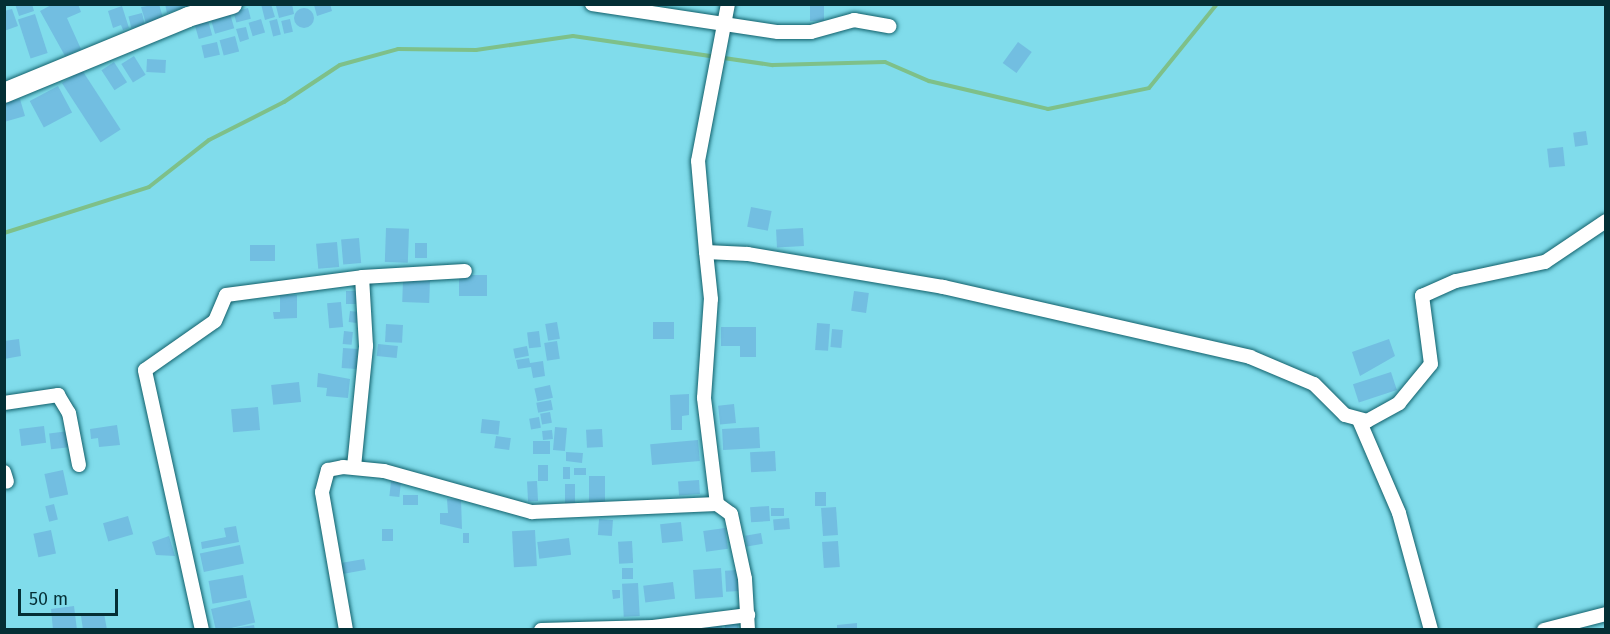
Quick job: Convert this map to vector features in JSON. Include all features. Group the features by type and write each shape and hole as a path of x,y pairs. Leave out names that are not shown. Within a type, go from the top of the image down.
{"street":[{"path":"4,93 188,16 232,4"},
{"path":"592,4 799,34 854,20 889,26"},
{"path":"717,504 704,398 711,299 698,161 723,23 729,4"},
{"path":"706,252 748,254 943,287 1250,357 1314,384 1345,415 1359,420 1399,403 1431,364 1422,296 1456,281 1545,262 1605,221"},
{"path":"202,630 145,370 215,321 226,295 362,277 465,271"},
{"path":"354,467 366,346 362,277"},
{"path":"4,403 58,395 69,413 79,465"},
{"path":"1359,420 1399,513 1431,630"},
{"path":"346,630 322,482 328,470 354,467 532,512 717,504 731,514 748,622 541,630"},
{"path":"1544,630 1605,614"}],"building":[{"path":"15,4 32,4 34,11 19,16"},
{"path":"53,4 78,4 81,12 67,18 81,49 65,56 40,11"},
{"path":"159,4 163,18 146,24 141,7"},
{"path":"165,4 187,4 188,7 167,13"},
{"path":"261,4 271,4 275,17 265,20"},
{"path":"292,4 294,14 279,18 276,6"},
{"path":"330,4 332,11 317,16 314,5"},
{"path":"810,4 824,4 824,21 810,21"},
{"path":"122,6 129,28 123,30 121,25 113,28 108,11"},
{"path":"248,8 251,19 236,23 234,12"},
{"path":"304,8 311,11 314,18 311,25 304,28 297,25 294,18 297,11"},
{"path":"12,9 18,26 4,31 4,11"},
{"path":"229,10 234,28 215,34 210,16"},
{"path":"142,13 145,25 131,28 128,16"},
{"path":"35,14 48,53 31,59 18,20"},
{"path":"207,17 212,35 199,39 194,21"},
{"path":"261,19 265,32 253,36 249,23"},
{"path":"277,19 281,35 273,36 269,21"},
{"path":"290,19 293,32 284,34 281,21"},
{"path":"246,27 249,39 240,42 236,29"},
{"path":"235,36 239,51 224,56 220,40"},
{"path":"217,42 220,55 204,58 201,46"},
{"path":"1018,42 1032,52 1016,73 1003,63"},
{"path":"134,56 146,75 133,83 121,64"},
{"path":"147,59 166,60 165,73 146,72"},
{"path":"114,62 127,82 114,90 101,70"},
{"path":"82,70 121,130 101,143 62,83"},
{"path":"58,86 72,112 44,128 30,101"},
{"path":"20,99 25,116 4,122 4,103"},
{"path":"1586,131 1588,145 1575,147 1573,133"},
{"path":"1563,147 1565,166 1549,168 1547,149"},
{"path":"751,207 772,211 768,231 747,227"},
{"path":"386,228 409,229 408,263 385,262"},
{"path":"803,228 804,246 777,247 776,229"},
{"path":"359,238 361,263 343,264 341,240"},
{"path":"337,242 339,267 318,269 316,244"},
{"path":"415,243 427,243 427,258 415,258"},
{"path":"250,245 275,245 275,261 250,261"},
{"path":"459,275 487,275 487,296 459,296"},
{"path":"403,280 430,281 429,303 402,302"},
{"path":"346,291 357,291 357,304 346,304"},
{"path":"854,291 869,293 866,313 851,311"},
{"path":"280,295 297,295 297,318 274,319 273,312 280,312"},
{"path":"341,302 343,327 329,328 327,303"},
{"path":"350,311 358,312 357,323 349,322"},
{"path":"557,322 560,339 548,341 545,324"},
{"path":"653,322 674,322 674,339 653,339"},
{"path":"817,323 830,324 828,351 815,350"},
{"path":"386,324 403,325 402,343 385,342"},
{"path":"721,327 756,327 756,357 740,357 740,346 721,346"},
{"path":"832,329 843,330 841,348 830,347"},
{"path":"344,331 353,332 352,345 343,344"},
{"path":"539,331 541,347 529,348 527,332"},
{"path":"19,339 21,356 4,359 4,341"},
{"path":"1389,339 1395,356 1360,376 1352,352"},
{"path":"557,341 560,359 547,361 544,343"},
{"path":"378,344 398,346 397,358 377,356"},
{"path":"527,346 529,356 515,358 513,349"},
{"path":"343,348 358,349 357,369 342,368"},
{"path":"529,358 530,363 543,361 545,376 533,378 531,367 518,369 516,360"},
{"path":"1391,372 1397,390 1359,402 1353,384"},
{"path":"318,373 350,379 348,398 326,396 327,388 317,387"},
{"path":"299,382 301,402 273,405 271,385"},
{"path":"550,385 553,398 537,401 534,389"},
{"path":"689,394 689,415 682,416 682,430 671,430 670,395"},
{"path":"551,400 553,410 538,413 536,403"},
{"path":"734,404 736,423 720,425 718,406"},
{"path":"258,407 260,430 233,432 231,409"},
{"path":"550,412 552,423 542,425 540,414"},
{"path":"539,417 541,428 531,430 529,419"},
{"path":"482,419 500,421 498,435 481,433"},
{"path":"117,425 120,445 99,447 98,438 91,439 90,429"},
{"path":"44,426 46,443 21,446 19,429"},
{"path":"555,427 567,428 565,451 553,450"},
{"path":"759,427 760,448 723,450 722,429"},
{"path":"602,429 603,447 587,448 586,430"},
{"path":"552,430 553,439 543,440 542,431"},
{"path":"69,431 71,447 51,449 49,433"},
{"path":"496,436 511,438 509,450 494,448"},
{"path":"698,440 700,461 652,465 650,444"},
{"path":"533,441 550,441 550,454 533,454"},
{"path":"775,451 776,471 751,472 750,452"},
{"path":"566,452 583,453 582,463 566,461"},
{"path":"538,465 548,465 548,481 538,481"},
{"path":"563,467 570,467 570,479 563,479"},
{"path":"574,468 586,468 586,475 574,475"},
{"path":"63,470 68,494 50,498 44,474"},
{"path":"589,476 605,476 605,505 589,505"},
{"path":"699,480 700,494 679,495 678,481"},
{"path":"391,481 401,482 399,497 389,496"},
{"path":"537,481 538,501 528,501 527,482"},
{"path":"565,484 575,484 575,504 565,504"},
{"path":"815,492 826,492 826,506 815,506"},
{"path":"403,495 418,495 418,505 403,505"},
{"path":"447,499 461,499 462,529 440,524 440,513 448,513"},
{"path":"54,504 58,520 49,522 45,506"},
{"path":"769,506 770,521 751,522 750,507"},
{"path":"836,507 838,535 823,536 821,508"},
{"path":"771,508 784,508 784,516 771,516"},
{"path":"128,516 133,534 108,541 103,523"},
{"path":"789,518 790,529 774,530 773,519"},
{"path":"599,519 613,520 612,536 598,535"},
{"path":"681,522 683,541 662,543 660,524"},
{"path":"236,526 239,542 202,549 201,542 226,537 224,528"},
{"path":"725,528 728,549 706,552 703,531"},
{"path":"382,529 393,529 393,541 382,541"},
{"path":"51,530 56,553 38,557 33,534"},
{"path":"535,530 537,566 514,567 512,531"},
{"path":"463,533 469,533 469,543 463,543"},
{"path":"761,533 763,544 747,547 745,536"},
{"path":"169,536 175,556 156,555 152,542"},
{"path":"569,538 571,555 539,559 537,542"},
{"path":"632,541 633,563 619,564 618,542"},
{"path":"838,541 840,567 824,568 822,542"},
{"path":"240,545 244,564 204,572 200,554"},
{"path":"364,559 366,570 341,574 339,563"},
{"path":"622,568 633,568 633,579 622,579"},
{"path":"721,568 723,597 695,599 693,570"},
{"path":"738,570 739,591 726,592 725,571"},
{"path":"243,575 247,598 213,604 209,581"},
{"path":"673,582 675,599 645,603 643,586"},
{"path":"638,583 640,616 624,617 622,584"},
{"path":"612,590 620,590 620,598 613,599"},
{"path":"250,600 255,622 216,630 211,609"},
{"path":"74,606 77,630 53,630 51,609"},
{"path":"104,613 107,630 83,630 81,616"},
{"path":"722,622 722,630 686,630"},
{"path":"725,622 738,622 738,630 725,630"},
{"path":"857,623 857,630 837,630 837,625"},
{"path":"254,625 255,630 234,630 234,628"}],"waterway":[{"path":"4,233 149,187 209,140 284,102 340,65 398,49 476,50 573,36 773,65 885,62 929,81 1048,109 1149,88 1217,4"}]}
